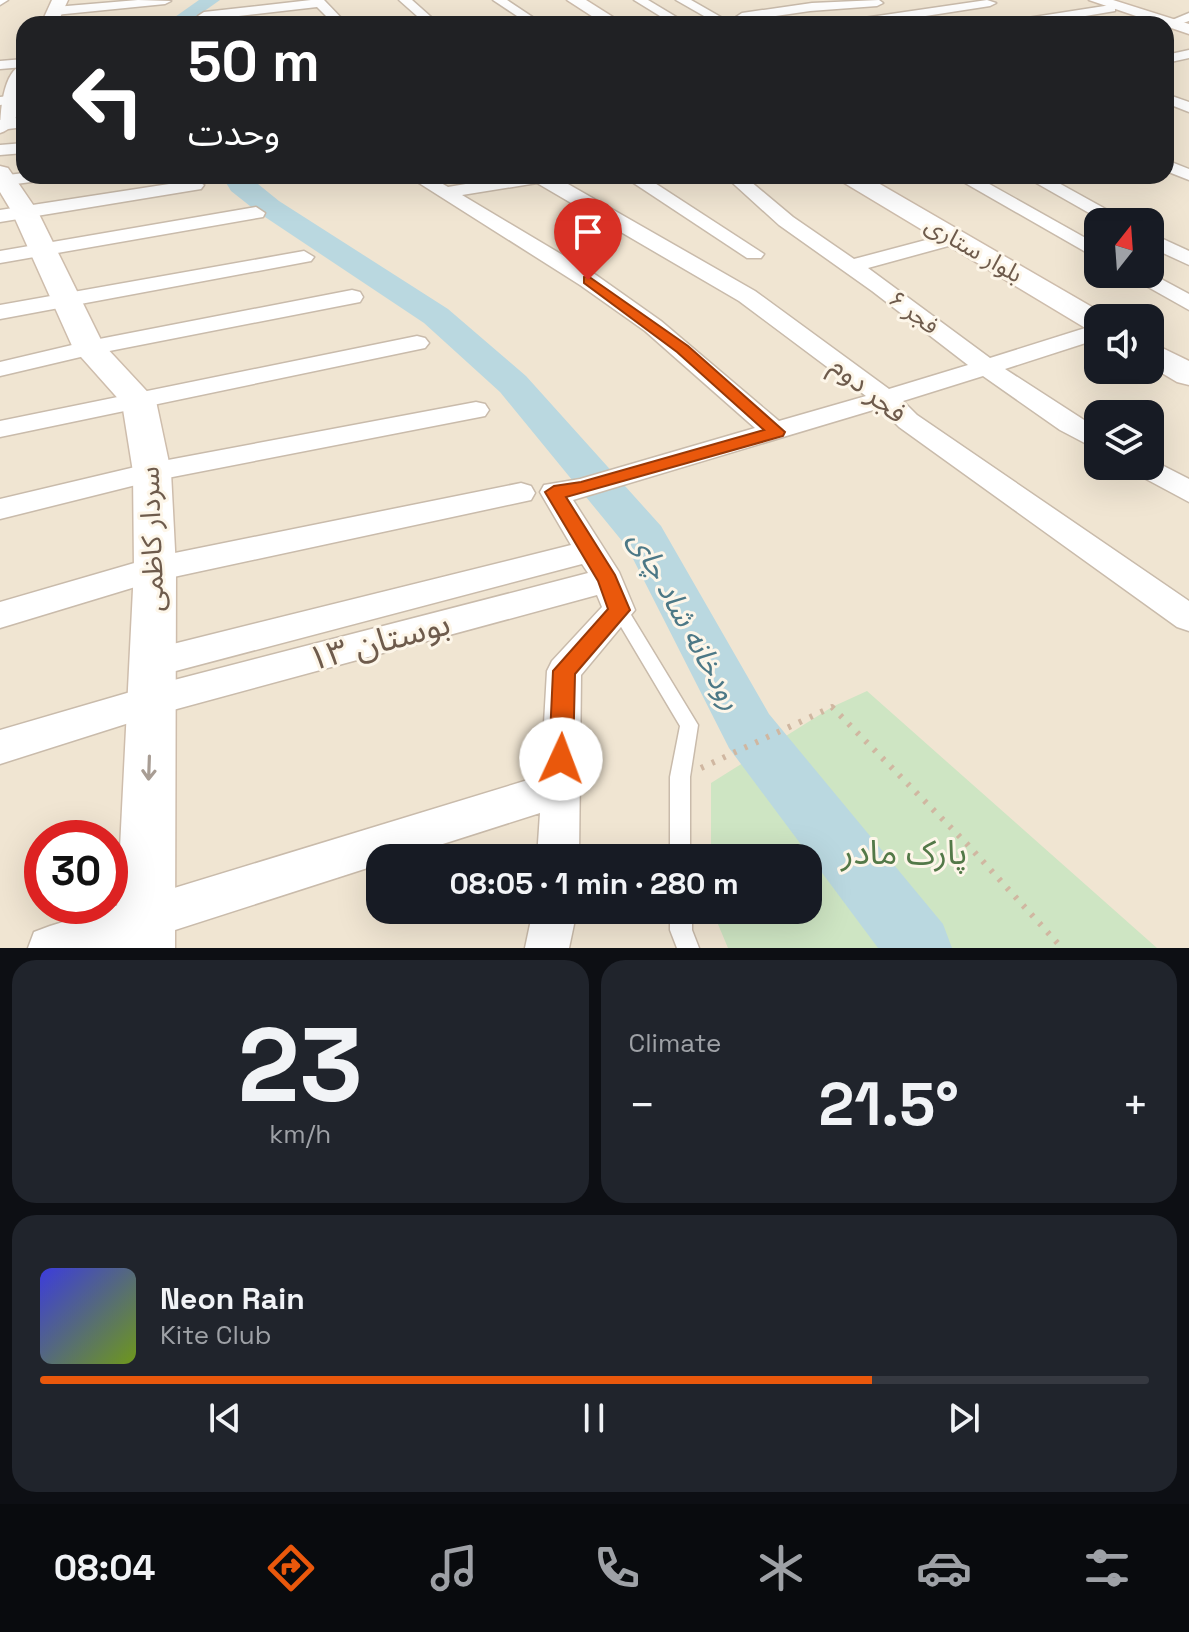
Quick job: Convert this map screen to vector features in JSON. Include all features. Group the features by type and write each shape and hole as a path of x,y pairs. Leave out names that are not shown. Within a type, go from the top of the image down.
{"main road":[{"path":"1083,0 1109,3 1142,16"},
{"path":"570,4 598,16"},
{"path":"0,125 16,85"},
{"path":"12,179 89,348 139,401"},
{"name":"بلوار ستاری","path":"863,184 956,238 1085,304"},
{"name":"بلوار ستاری","path":"893,184 1088,304"},
{"path":"1164,337 1189,351"},
{"path":"1164,360 1189,375"},
{"name":"سردار کاظمی","path":"139,401 152,472 155,569 145,932"}],"street":[{"path":"405,0 424,16"},
{"path":"499,0 524,16"},
{"path":"640,0 668,16"},
{"path":"682,0 712,16"},
{"path":"797,0 831,16"},
{"path":"947,0 1004,16"},
{"path":"55,12 165,1"},
{"path":"204,16 318,1 330,14"},
{"path":"750,16 887,1"},
{"path":"1064,16 1109,3"},
{"path":"903,16 965,7"},
{"path":"1033,7 1058,16"},
{"path":"315,16 330,14"},
{"path":"0,65 16,85"},
{"path":"164,184 195,185"},
{"path":"430,184 565,265 653,326 776,432"},
{"path":"444,193 479,184"},
{"name":"فجر دوم","path":"557,184 747,296 885,398 908,421 1189,618"},
{"path":"645,184 754,254"},
{"name":"فجر ۶","path":"742,184 762,204 1053,416 1084,433"},
{"path":"976,184 1084,245"},
{"path":"1048,184 1093,208"},
{"path":"0,257 256,213"},
{"path":"851,266 956,238"},
{"path":"1164,246 1189,259"},
{"path":"0,312 304,257"},
{"path":"1162,288 1189,303"},
{"path":"0,369 89,348 352,297"},
{"path":"0,615 155,569 615,478 989,368 1084,336"},
{"path":"0,429 417,343"},
{"path":"0,509 152,472 476,410"},
{"path":"1164,478 1189,492"},
{"path":"552,491 606,581 564,671 558,844"},
{"name":"بوستان ۱۳","path":"0,747 152,682 606,581"},
{"path":"50,948 145,932 560,788"},
{"path":"547,948 552,924"}],"lane":[{"path":"606,581 689,725 680,777 680,844"},
{"path":"681,924 688,948"}],"path":[{"path":"680,777 832,707 967,844 1062,948"}],"shaded area":[{"path":"0,0 1189,0 1189,948 0,948"}],"green space":[{"name":"پارک مادر","path":"867,691 1157,948 728,948 718,924 822,924 822,844 711,844 711,783 832,707"}],"waterway":[{"name":"رودخانه شاد چای","path":"186,16 211,0"},
{"name":"رودخانه شاد چای","path":"239,184 269,207 436,316 513,384 645,538 749,731 919,948"}],"route":[{"path":"561,759 564,671 619,610 608,580 554,492 581,489 776,432 682,349 588,280"}]}
